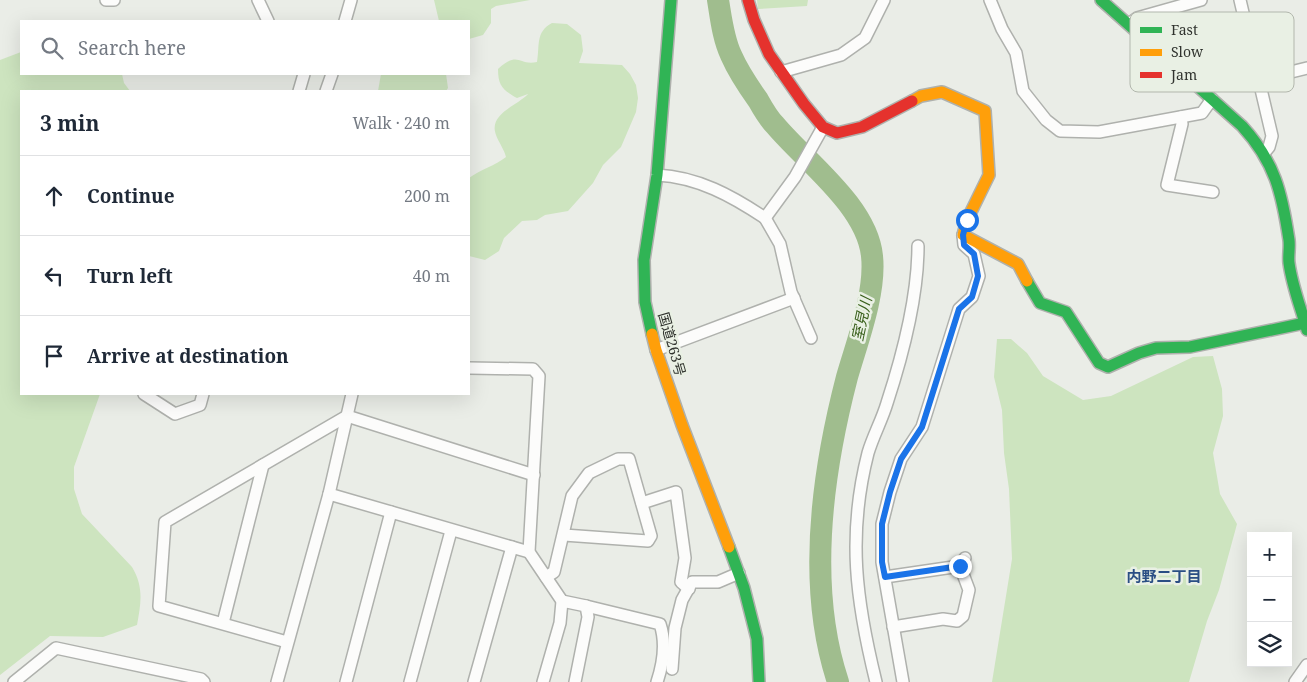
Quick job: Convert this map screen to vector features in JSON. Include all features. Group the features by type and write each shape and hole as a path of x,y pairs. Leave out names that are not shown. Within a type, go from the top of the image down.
{"main road":[{"name":"国道263号","path":"671,0 657,175 644,260 645,302 656,350 682,425 744,588 757,638 759,682"},
{"path":"748,0 754,20 769,54 804,104 823,127 837,133 862,127 921,96 942,92 985,111 989,175 967,220 963,235 1018,264 1032,293 1040,303 1066,312 1099,363 1108,367 1139,353 1156,348 1190,346 1306,327 1304,308 1290,263 1289,243 1281,193 1272,168 1257,142 1204,92"},
{"path":"1101,0 1129,24"}],"street":[{"path":"106,0 114,0"},
{"path":"258,0 268,20"},
{"path":"345,20 351,0"},
{"path":"781,72 841,54 857,44 865,38 884,0"},
{"path":"990,0 1002,29 1016,52 1023,91 1046,120 1060,131 1099,132 1202,113 1212,99"},
{"path":"1158,12 1201,0"},
{"path":"1294,70 1307,68"},
{"path":"299,90 304,75"},
{"path":"326,90 332,75"},
{"path":"1261,92 1272,136 1269,147 1264,153"},
{"path":"1181,117 1182,124 1168,185 1213,192"},
{"path":"765,218 795,177 823,127"},
{"path":"657,175 676,176 723,191 765,218 780,244 794,298 811,338"},
{"path":"903,682 882,562 882,524 901,459 922,427 959,309 972,297 978,276 974,254 964,245 963,235"},
{"path":"876,682 860,608 855,551 858,503 869,451 887,404 899,361 918,268 918,246"},
{"path":"656,350 794,298"},
{"path":"470,368 533,369 539,376 529,552 562,601 560,623 543,682"},
{"path":"146,395 175,414 200,405 203,395"},
{"path":"276,682 329,494 352,395"},
{"path":"287,642 159,606 165,522 347,416 534,475"},
{"path":"546,577 554,572 572,496 589,473 618,459 629,459 651,536 648,541 564,535"},
{"path":"223,624 263,465"},
{"path":"642,503 676,492 685,558 681,582 689,589"},
{"path":"329,494 451,531 529,552"},
{"path":"346,682 391,512"},
{"path":"410,682 451,531"},
{"path":"474,682 512,548"},
{"path":"885,577 963,562 969,590 963,616 957,621 943,620 893,627"},
{"path":"672,669 675,628 682,600 692,582 718,582 739,573"},
{"path":"562,601 660,624 664,636 657,682"},
{"path":"575,682 588,617 586,606"},
{"path":"14,682 56,648 202,681"},
{"path":"1295,682 1307,665"}],"green space":[{"path":"434,0 530,0 496,6 491,9 491,23 483,35 470,39 470,20 439,20"},
{"path":"757,0 808,0 807,6 758,9"},
{"path":"552,23 567,24 581,35 583,51 579,63 622,65 636,85 638,98 636,112 621,147 603,165 593,183 568,211 545,215 537,220 522,221 504,238 499,251 485,260 470,256 470,177 506,157 496,135 496,121 505,111 528,94 517,98 505,90 500,84 498,69 510,60 515,59 531,63 537,62 539,40 547,27"},
{"path":"20,52 20,75 122,75 124,83 129,90 20,90 20,395 100,395 74,467 74,489 82,514 132,567 140,588 140,602 137,625 103,637 50,636 0,675 0,60"},
{"path":"381,75 446,75 448,88 447,90 378,90"},
{"path":"997,339 1011,339 1027,353 1043,376 1083,400 1111,396 1193,357 1213,356 1222,389 1223,416 1213,453 1220,494 1237,524 1219,590 1207,621 1189,682 992,682 1012,559 1009,489 1004,453 1002,410 994,377"}],"waterway":[{"name":"室見川","path":"718,0 726,42 743,78 772,122 847,202 868,238 872,256 871,286 868,301 838,414 825,490 821,530 820,569 822,607 828,645 838,682"}],"traffic: fast":[{"path":"652,334 645,302 644,260 657,175 671,0"},
{"path":"1101,0 1130,26"},
{"path":"1204,92 1242,126 1270,165 1283,207 1289,240 1290,272 1307,330"},
{"path":"1027,281 1040,303 1066,312 1099,363 1108,367 1139,353 1156,348 1190,347 1305,323"},
{"path":"729,547 744,588 757,639 759,682"}],"traffic: slow":[{"path":"912,101 921,96 942,92 985,111 989,175 967,220 963,235 1018,264 1027,281"},
{"path":"652,334 682,425 729,547"}],"traffic: jam":[{"path":"748,0 754,20 769,54 804,104 823,127 837,133 862,127 912,101"}],"district":[{"name":"内野二丁目","path":"1164,577"}],"route":[{"path":"960,566 885,577 882,562 882,524 901,459 922,427 959,309 972,297 978,276 974,254 964,245 963,235 967,220"}]}
